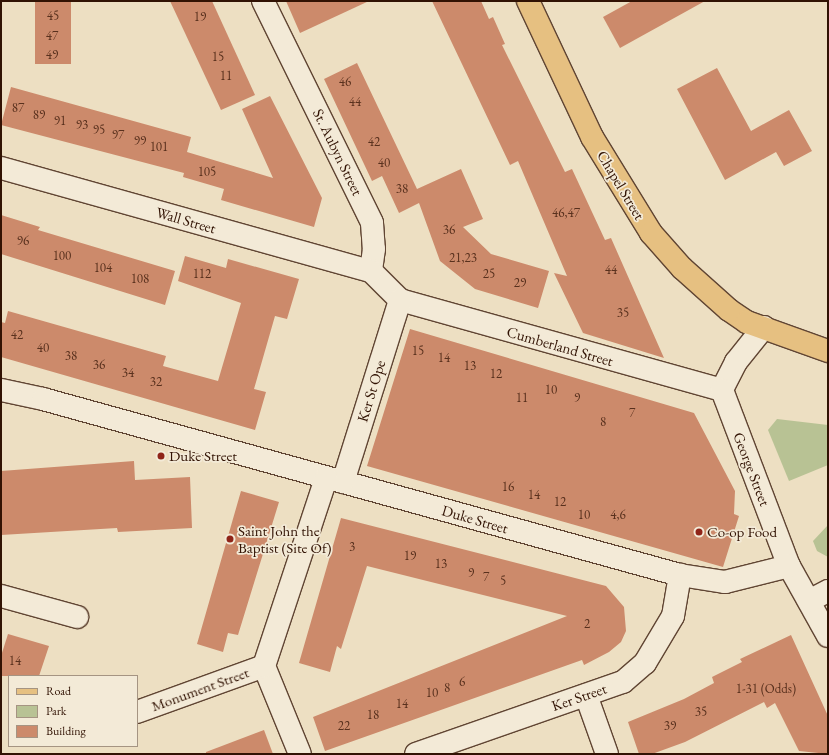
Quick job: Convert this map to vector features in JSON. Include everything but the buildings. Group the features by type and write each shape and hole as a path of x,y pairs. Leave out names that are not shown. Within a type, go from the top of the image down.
{"main road":[{"name":"Chapel Street","path":"528,1 592,137 651,233 712,297 747,322 828,351"}],"street":[{"name":"St. Aubyn Street","path":"263,1 372,223 374,249 371,271"},
{"name":"Wall Street","path":"1,168 371,271"},
{"path":"371,271 400,300"},
{"name":"Cumberland Street","path":"400,300 722,390"},
{"name":"Ker St Ope","path":"334,480 400,300"},
{"path":"722,390 736,362 764,327"},
{"name":"Duke Street","path":"1,390 680,575 725,582 789,566"},
{"name":"George Street","path":"722,390 789,566 828,636"},
{"name":"Monument Street","path":"300,754 264,666 334,480"},
{"name":"Ker Street","path":"416,754 623,682 645,663 672,616 680,575"},
{"path":"809,601 828,591"},
{"path":"1,596 77,617"},
{"name":"Monument Street","path":"138,712 264,666"},
{"path":"586,695 607,754"}],"green space":[{"path":"777,419 828,425 828,465 789,481 768,430"},
{"path":"828,525 828,557 817,551 813,541"}],"place":[{"name":"Duke Street","path":"161,456"},
{"name":"Co-op Food","path":"699,532"},
{"name":"Saint John the Baptist (Site Of)","path":"230,539"}]}
